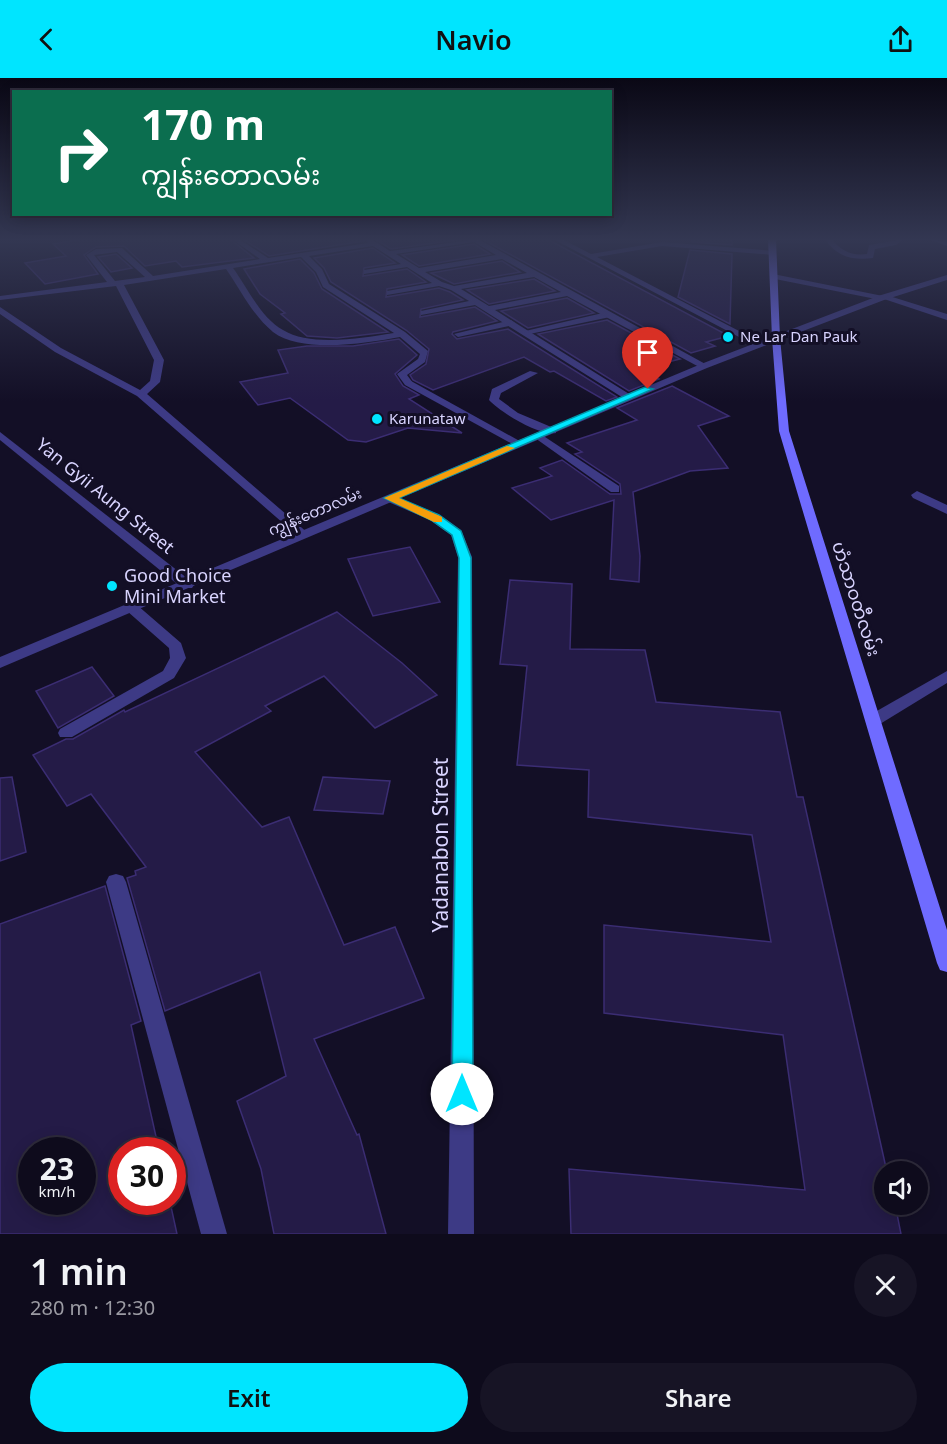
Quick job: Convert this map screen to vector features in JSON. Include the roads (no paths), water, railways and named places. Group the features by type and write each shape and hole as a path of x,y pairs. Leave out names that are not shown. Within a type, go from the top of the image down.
{"main road":[{"name":"ဟံသာဝတီလမ်း","path":"774,293 784,431 789,452 874,720 947,963"}],"street":[{"path":"0,298 42,293"},
{"path":"121,293 159,360 155,382 141,394"},
{"path":"248,293 277,331 290,337 345,340 402,334"},
{"path":"338,293 402,334 425,353 422,360 402,374 408,383 520,444"},
{"path":"462,293 630,397"},
{"path":"489,309 569,293 704,366"},
{"path":"662,293 761,345"},
{"path":"863,293 884,297 947,317"},
{"name":"ကျွန်းတောလမ်း","path":"2,660 132,608 704,366 897,293"},
{"path":"424,313 477,302"},
{"path":"0,310 58,350 141,394 303,534"},
{"path":"525,332 607,315"},
{"path":"458,334 511,323"},
{"path":"533,373 496,391 494,400 514,415 552,431"},
{"name":"Yan Gyii Aung Street","path":"0,435 186,585"},
{"path":"539,436 615,489"},
{"path":"917,495 947,510"},
{"name":"Yadanabon Street","path":"390,498 435,517 457,533 465,558 461,1234"},
{"path":"66,733 169,674 178,658 176,646 132,608"},
{"path":"874,720 947,676"},
{"path":"116,882 214,1234"}],"place":[{"name":"Ne Lar Dan Pauk","path":"728,337"},
{"name":"Karunataw","path":"377,419"},
{"name":"Good Choice Mini Market","path":"112,586"}]}
